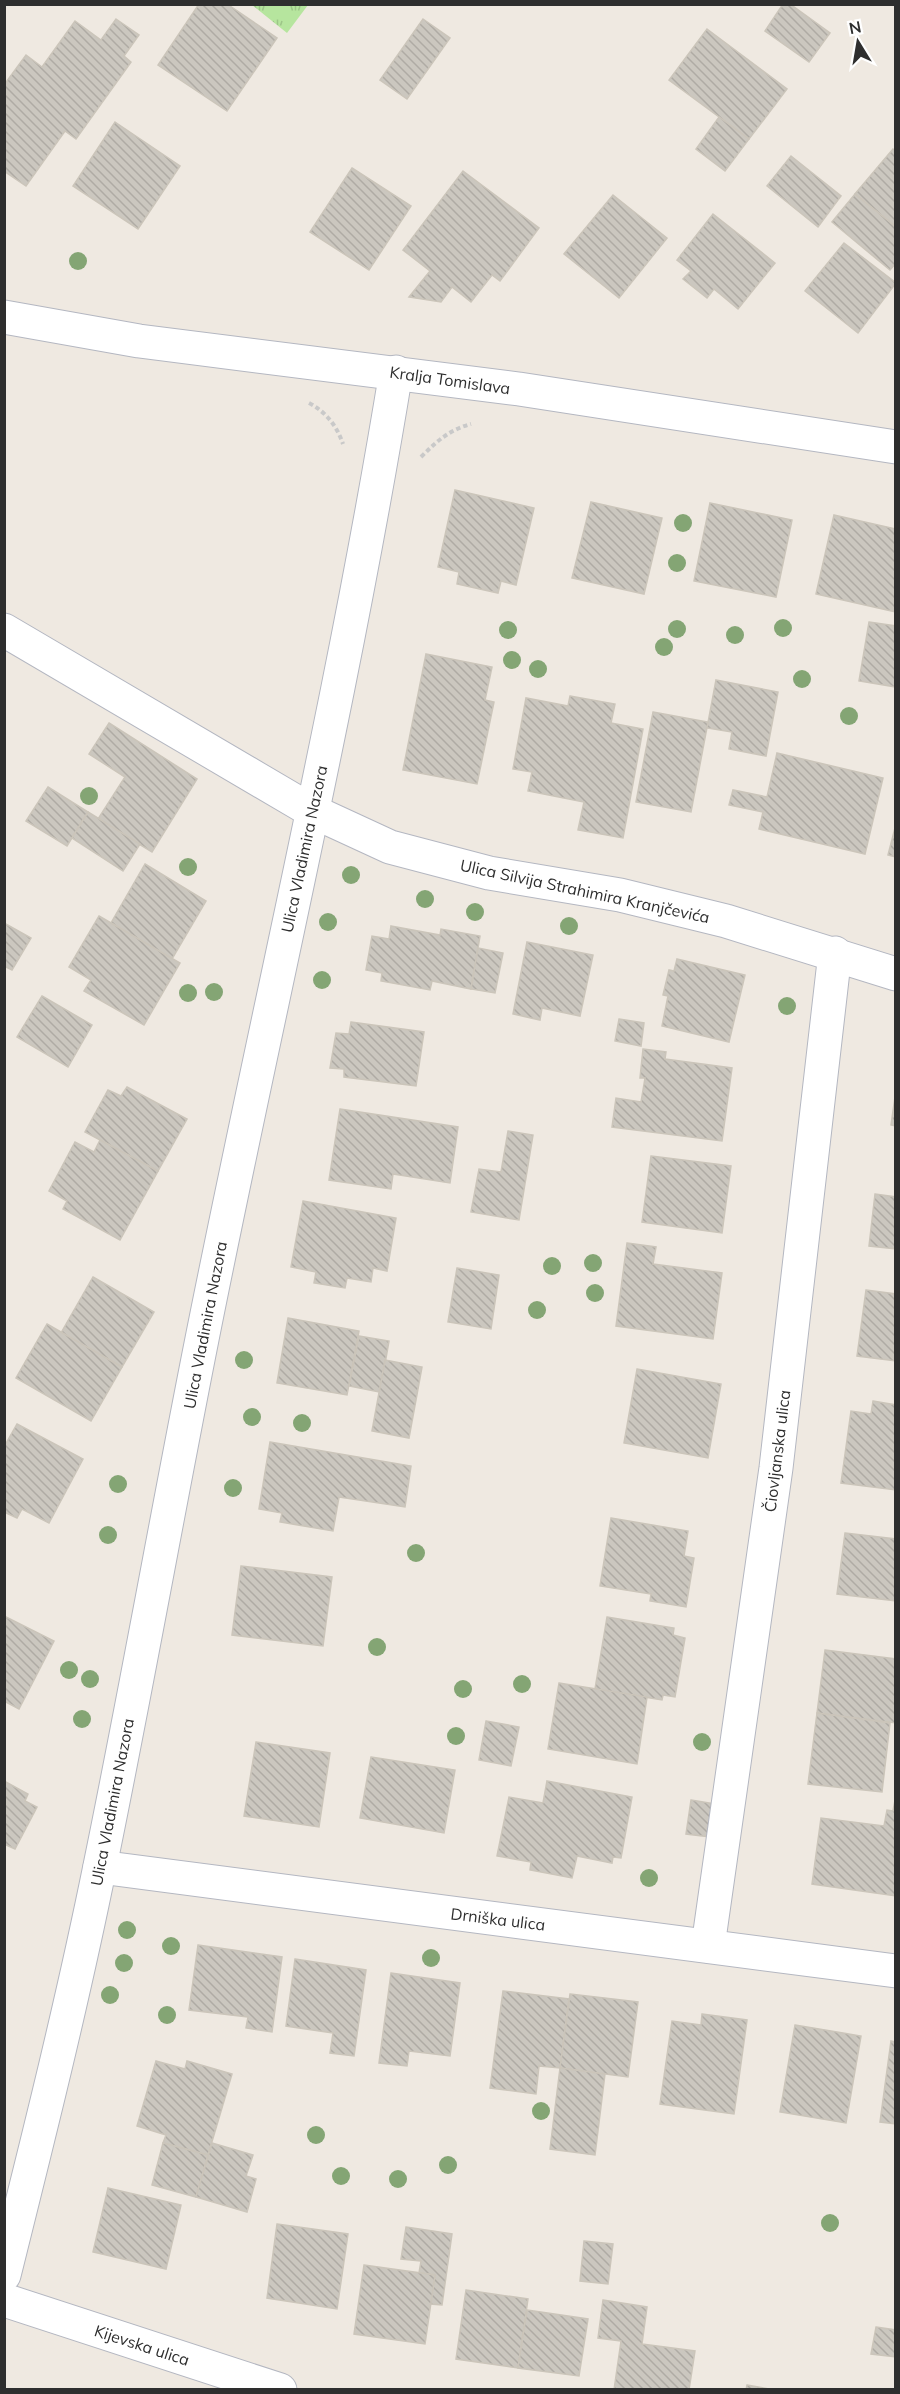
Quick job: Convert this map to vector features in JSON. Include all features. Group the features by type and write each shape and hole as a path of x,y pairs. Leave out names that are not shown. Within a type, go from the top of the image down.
{"street":[{"name":"Kralja Tomislava","path":"4,317 140,341 396,372 896,447"},
{"name":"Ulica Vladimira Nazora","path":"4,2275 68,2015 100,1867 200,1350 312,811 380,469 396,372"},
{"name":"Ulica Silvija Strahimira Kranjčevića","path":"4,630 312,811 390,847 489,873 652,903 726,921 835,953 896,974"},
{"name":"Čiovljanska ulica","path":"708,1946 776,1468 835,953"},
{"name":"Drniška ulica","path":"100,1867 896,1971"},
{"name":"Kijevska ulica","path":"4,2300 280,2390"}],"path":[{"path":"307,401 323,411 340,434 344,446"}],"green space":[{"path":"252,5 308,5 287,33"}],"building":[{"path":"199,4 227,4 277,38 227,111 158,65"},
{"path":"783,4 790,4 830,33 809,62 765,31"},
{"path":"116,19 139,35 124,56 131,62 76,139 65,131 26,186 4,171 4,85 26,55 42,67 75,21 101,40"},
{"path":"423,19 450,38 407,99 380,80"},
{"path":"707,29 787,89 749,139 669,80"},
{"path":"719,117 749,139 725,171 696,149"},
{"path":"115,122 180,166 138,229 73,186"},
{"path":"893,149 896,151 896,227 855,194"},
{"path":"791,156 841,196 818,227 767,186"},
{"path":"352,168 411,206 369,270 310,232"},
{"path":"463,171 539,228 500,281 492,275 471,302 452,287 441,302 409,297 430,271 403,250"},
{"path":"855,194 896,227 896,263 890,270 832,222"},
{"path":"613,195 667,238 619,298 564,254"},
{"path":"713,214 775,263 738,309 714,289 707,298 683,279 691,271 677,260"},
{"path":"844,243 896,283 858,333 805,291"},
{"path":"455,490 534,508 516,585 501,581 498,593 457,584 459,572 438,567"},
{"path":"591,502 662,518 644,594 572,578"},
{"path":"710,503 792,520 776,597 694,581"},
{"path":"834,515 896,529 896,612 816,594"},
{"path":"869,622 896,626 896,687 859,681"},
{"path":"426,654 492,667 485,700 494,702 477,784 403,770"},
{"path":"716,680 778,692 766,756 729,749 732,732 707,728"},
{"path":"570,696 615,704 611,723 643,729 623,838 578,830 584,802 528,791 532,772 513,769 526,698 568,706"},
{"path":"653,712 708,722 691,812 636,802"},
{"path":"109,723 197,779 152,852 98,819 125,777 89,754"},
{"path":"777,753 883,778 865,854 759,829 763,812 729,805 733,790 767,797"},
{"path":"48,787 88,812 67,846 26,821"},
{"path":"88,812 140,844 123,871 72,838"},
{"path":"896,824 896,857 888,855"},
{"path":"145,864 206,901 172,959 111,923"},
{"path":"99,916 180,963 144,1025 84,991 91,980 69,967"},
{"path":"4,923 31,938 12,970 4,966"},
{"path":"391,926 440,935 441,929 480,936 471,989 432,981 430,990 381,981 382,973 366,970 372,936 389,939"},
{"path":"527,942 593,955 580,1016 542,1008 540,1020 513,1014"},
{"path":"478,948 503,953 495,993 471,989"},
{"path":"677,959 745,975 729,1042 662,1026 668,996 663,995 669,970 674,971"},
{"path":"42,996 92,1025 68,1067 17,1037"},
{"path":"619,1019 644,1023 641,1046 615,1041"},
{"path":"351,1022 424,1032 416,1086 344,1077 344,1069 330,1068 336,1033 349,1034"},
{"path":"643,1049 666,1052 665,1059 732,1068 722,1141 612,1127 616,1098 641,1102 645,1078 640,1078"},
{"path":"127,1087 187,1119 158,1171 85,1132 108,1090 121,1096"},
{"path":"896,1090 896,1126 891,1125"},
{"path":"340,1109 458,1127 450,1183 393,1174 391,1189 329,1180"},
{"path":"508,1131 533,1135 519,1220 471,1212 479,1169 501,1172"},
{"path":"100,1140 158,1171 120,1240 63,1209 67,1201 49,1191 75,1142 94,1152"},
{"path":"651,1156 731,1166 722,1233 642,1222"},
{"path":"875,1194 896,1197 896,1249 869,1246"},
{"path":"303,1201 396,1218 387,1271 373,1268 371,1282 347,1278 345,1288 314,1283 316,1272 291,1267"},
{"path":"627,1243 656,1247 653,1264 722,1273 713,1339 616,1326"},
{"path":"457,1268 499,1275 491,1329 448,1322"},
{"path":"93,1277 154,1312 122,1367 61,1333"},
{"path":"866,1290 896,1294 896,1361 857,1356"},
{"path":"288,1318 359,1331 347,1395 277,1383"},
{"path":"47,1324 122,1367 91,1421 16,1378"},
{"path":"359,1336 389,1341 380,1392 349,1386"},
{"path":"385,1360 422,1367 409,1438 372,1431"},
{"path":"637,1369 721,1384 708,1458 624,1443"},
{"path":"873,1401 896,1405 896,1490 841,1483 851,1411 871,1414"},
{"path":"17,1424 83,1459 49,1523 22,1509 17,1518 4,1512 4,1447"},
{"path":"270,1442 411,1466 405,1507 339,1497 333,1531 280,1522 282,1513 259,1509"},
{"path":"611,1518 688,1531 684,1556 694,1558 686,1607 650,1601 651,1594 600,1586"},
{"path":"845,1533 896,1539 896,1601 837,1594"},
{"path":"241,1566 332,1577 323,1646 232,1635"},
{"path":"4,1616 54,1641 19,1709 4,1701"},
{"path":"607,1617 674,1628 673,1635 685,1638 675,1697 663,1695 662,1700 595,1689"},
{"path":"825,1650 896,1659 896,1723 817,1713"},
{"path":"559,1683 647,1697 637,1764 548,1749"},
{"path":"817,1713 890,1723 882,1792 808,1784"},
{"path":"486,1721 519,1727 511,1766 479,1760"},
{"path":"256,1742 330,1753 319,1827 244,1816"},
{"path":"371,1757 455,1770 444,1833 360,1818"},
{"path":"4,1781 28,1794 25,1801 37,1807 15,1849 4,1844"},
{"path":"547,1781 632,1797 621,1858 613,1857 612,1863 577,1856 572,1878 530,1870 531,1862 497,1856 509,1797 543,1803"},
{"path":"896,1795 896,1896 812,1884 821,1818 884,1826 887,1810 893,1811"},
{"path":"691,1800 716,1804 710,1837 686,1834"},
{"path":"198,1945 282,1957 272,2032 246,2028 248,2017 189,2010"},
{"path":"295,1959 366,1970 354,2056 330,2053 333,2033 286,2026"},
{"path":"391,1973 460,1983 450,2056 409,2051 407,2066 379,2063"},
{"path":"503,1991 569,1999 560,2068 539,2066 536,2094 490,2088"},
{"path":"570,1994 638,2002 628,2077 560,2068"},
{"path":"702,2014 747,2020 734,2114 660,2104 672,2021 701,2025"},
{"path":"795,2025 861,2036 846,2123 780,2112"},
{"path":"891,2041 896,2042 896,2124 880,2122"},
{"path":"156,2061 185,2069 187,2061 232,2074 208,2155 163,2143 166,2135 137,2126"},
{"path":"560,2068 605,2074 595,2155 550,2149"},
{"path":"163,2143 208,2155 196,2197 152,2185"},
{"path":"212,2143 253,2155 246,2176 256,2179 247,2212 196,2197"},
{"path":"108,2188 181,2205 166,2269 93,2252"},
{"path":"277,2224 348,2234 337,2309 267,2298"},
{"path":"406,2227 452,2234 442,2305 430,2304 435,2275 419,2273 421,2261 401,2259"},
{"path":"584,2241 613,2244 608,2284 580,2281"},
{"path":"364,2265 435,2275 425,2344 354,2334"},
{"path":"466,2290 528,2299 518,2368 456,2359"},
{"path":"603,2300 647,2307 642,2344 695,2351 689,2390 614,2390 621,2341 598,2338"},
{"path":"527,2310 588,2319 579,2376 518,2368"},
{"path":"876,2327 896,2330 896,2357 871,2354"},
{"path":"747,2385 775,2390 746,2390"}]}
